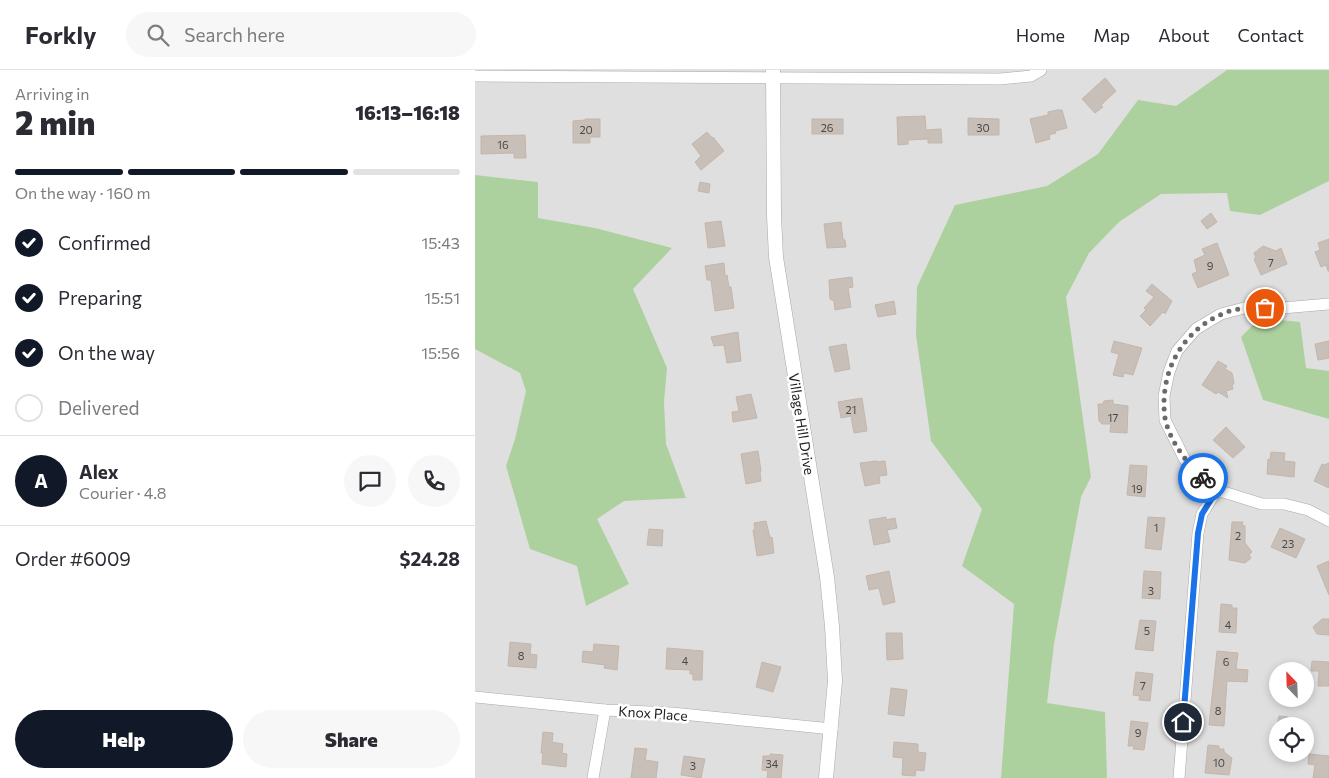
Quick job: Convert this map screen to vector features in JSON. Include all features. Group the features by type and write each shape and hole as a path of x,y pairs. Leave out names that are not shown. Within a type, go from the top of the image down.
{"street":[{"path":"475,76 773,74 1000,79 1031,76 1041,70"},
{"name":"Village Hill Drive","path":"773,74 776,257 827,577 833,626 835,680 826,778"},
{"path":"1329,304 1282,308 1248,307 1221,314 1196,329 1177,352 1169,372 1164,396 1165,420 1185,460 1217,490 1262,504 1284,504 1308,510 1329,521"},
{"path":"1179,778 1198,533 1202,514 1217,490"},
{"name":"Knox Place","path":"475,697 605,710 673,713 832,729"},
{"path":"593,778 605,710"}],"shaded area":[{"path":"475,70 1329,70 1329,778 475,778"}],"green space":[{"path":"1227,70 1329,70 1329,181 1260,215 1230,211 1227,193 1161,194 1119,222 1089,253 1066,297 1091,477 1081,497 1054,644 1047,703 1105,712 1107,778 1001,778 1014,604 962,566 982,509 931,441 916,335 917,287 955,205 1047,186 1098,154 1138,100 1176,106"},
{"path":"475,175 538,182 538,218 595,228 672,248 633,289 667,368 664,402 666,444 686,498 624,501 597,519 629,584 586,606 577,566 530,549 506,466 515,439 526,391 520,373 475,349"},
{"path":"1260,318 1300,322 1306,368 1329,371 1329,419 1263,400 1241,337"}],"building":[{"path":"1105,78 1116,91 1101,105 1103,107 1095,113 1082,99"},
{"path":"1062,110 1067,128 1055,131 1056,133 1049,135 1050,139 1036,143 1030,119 1048,115 1048,112"},
{"path":"925,116 926,130 941,129 942,143 928,143 928,139 908,140 908,144 898,145 897,117"},
{"path":"968,118 999,119 999,135 968,135"},
{"path":"600,119 600,137 590,137 590,143 573,143 573,121"},
{"path":"812,119 843,119 843,134 812,134"},
{"path":"707,132 724,151 701,170 695,162 701,156 692,144"},
{"path":"525,135 526,158 514,158 514,153 481,154 481,136"},
{"path":"700,182 710,184 709,193 698,191"},
{"path":"1211,213 1217,222 1207,229 1201,221"},
{"path":"721,221 725,246 708,248 705,223"},
{"path":"841,222 846,247 827,248 824,224"},
{"path":"1329,239 1328,271 1326,265 1321,267 1315,252 1320,250 1318,243"},
{"path":"1217,243 1229,275 1198,288 1192,274 1197,272 1194,260 1205,255 1202,249"},
{"path":"1263,246 1276,251 1281,248 1287,264 1261,275 1254,259 1256,258 1254,253"},
{"path":"724,263 725,276 727,275 729,287 731,287 734,308 715,311 711,280 707,280 705,266"},
{"path":"852,277 853,287 848,288 851,307 835,310 834,301 830,299 829,280"},
{"path":"1152,284 1172,301 1165,314 1163,312 1150,326 1140,316 1146,310 1144,308 1154,297 1146,291"},
{"path":"894,301 896,314 878,317 875,305"},
{"path":"738,332 741,361 727,363 724,345 714,346 711,337"},
{"path":"1114,341 1142,348 1133,375 1124,373 1123,377 1113,375 1119,354 1111,352"},
{"path":"1329,341 1329,358 1318,360 1315,344"},
{"path":"846,344 850,369 835,372 829,347"},
{"path":"1218,361 1227,366 1225,369 1232,373 1234,383 1233,389 1226,391 1228,398 1218,392 1216,394 1202,385"},
{"path":"751,394 757,418 733,422 732,412 739,411 736,397"},
{"path":"862,398 867,431 854,433 851,416 841,418 838,402"},
{"path":"1113,400 1113,404 1128,406 1127,433 1110,432 1111,424 1102,424 1099,421 1098,404"},
{"path":"1226,427 1245,447 1233,458 1213,440"},
{"path":"758,451 761,481 746,484 741,454"},
{"path":"1271,452 1285,453 1284,461 1295,462 1294,477 1267,474 1268,459 1270,460"},
{"path":"885,461 887,475 879,476 880,483 865,486 860,463"},
{"path":"1329,463 1329,488 1314,481 1322,464"},
{"path":"1130,465 1147,466 1145,497 1127,495"},
{"path":"886,517 886,520 895,518 897,528 887,530 890,542 874,545 869,520"},
{"path":"1148,517 1165,518 1161,550 1145,548"},
{"path":"766,521 770,538 772,537 774,553 757,556 753,530 755,530 754,523"},
{"path":"1232,522 1243,522 1242,525 1245,526 1245,543 1252,552 1249,555 1251,558 1245,563 1229,560"},
{"path":"1280,528 1305,539 1296,558 1271,547"},
{"path":"649,529 663,530 662,546 647,545"},
{"path":"1329,561 1329,595 1317,566"},
{"path":"889,571 895,602 883,605 879,588 869,590 866,576"},
{"path":"1144,571 1161,572 1160,599 1142,598"},
{"path":"1221,604 1232,605 1232,608 1237,608 1236,633 1219,632"},
{"path":"1322,619 1329,619 1329,635 1317,634 1313,627"},
{"path":"1140,620 1156,621 1153,651 1135,649"},
{"path":"886,633 902,633 903,659 887,660"},
{"path":"510,642 531,644 530,654 537,655 536,668 508,666"},
{"path":"594,644 619,646 617,670 604,668 605,665 582,662 583,651 593,652"},
{"path":"667,648 703,651 702,680 693,680 693,674 690,674 690,670 666,669"},
{"path":"1217,651 1238,653 1236,669 1248,670 1247,682 1227,681 1224,726 1209,725"},
{"path":"1312,661 1329,662 1329,686 1318,686 1319,671 1314,671 1314,662"},
{"path":"762,662 781,667 773,692 756,687"},
{"path":"1136,672 1153,674 1150,701 1139,700 1140,696 1133,695"},
{"path":"891,688 907,690 904,716 888,714"},
{"path":"1131,721 1148,723 1144,750 1133,749 1134,746 1128,746"},
{"path":"543,732 553,733 552,742 563,744 562,753 567,754 566,767 542,764"},
{"path":"894,742 918,744 918,752 926,753 924,771 916,770 915,776 902,775 903,758 893,757"},
{"path":"1208,745 1219,746 1219,749 1224,749 1224,752 1232,758 1229,775 1205,773"},
{"path":"635,748 647,749 645,760 658,762 656,778 631,778"},
{"path":"770,754 783,755 781,778 767,778 768,771 762,770 763,756 770,756"},
{"path":"1314,754 1329,756 1329,778 1313,778 1315,765 1308,764 1308,762 1314,762"},
{"path":"684,756 705,759 701,778 681,775"}],"way so far":[{"path":"1203,478 1185,460 1165,420 1164,396 1169,372 1177,352 1196,329 1221,314 1248,307 1265,308"}],"route":[{"path":"1183,722 1198,533 1202,514 1217,490 1203,478"}]}
